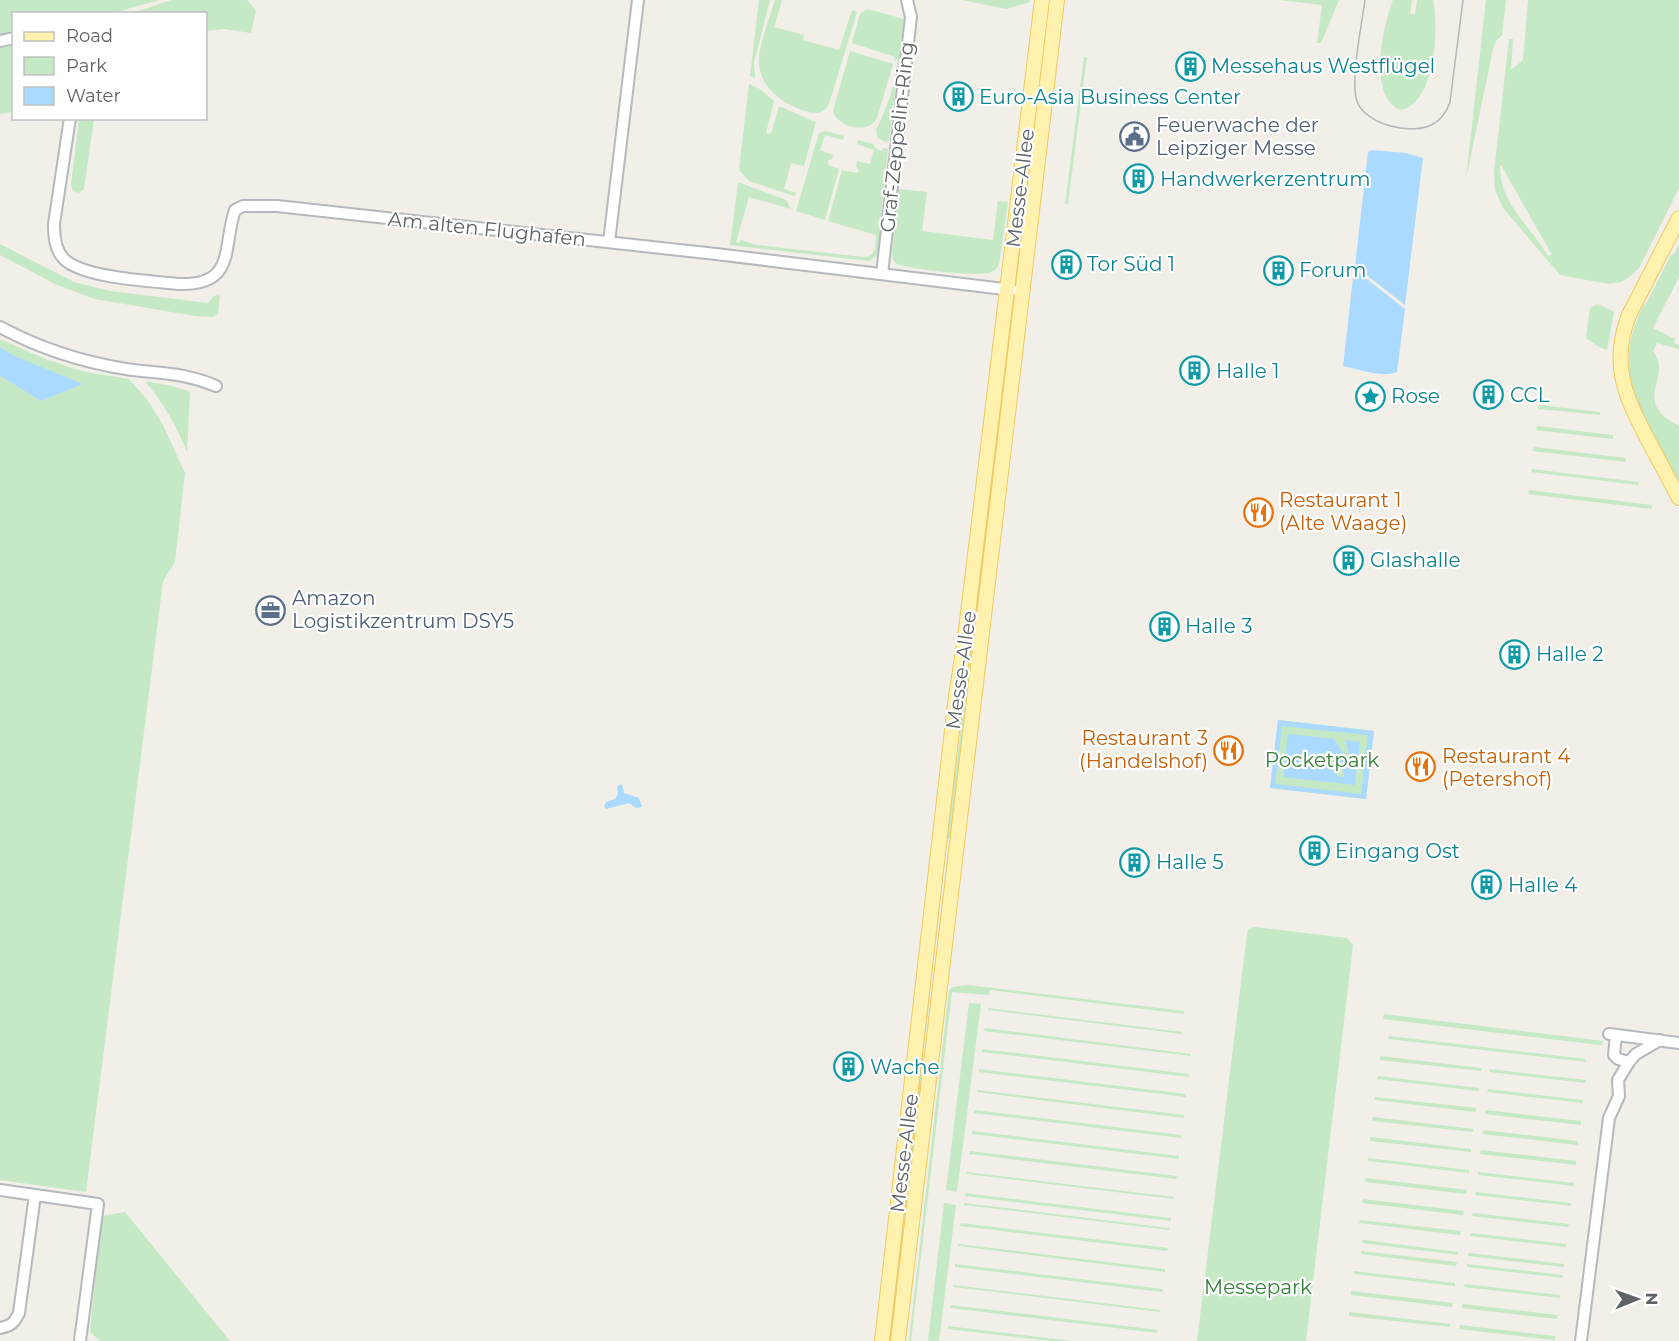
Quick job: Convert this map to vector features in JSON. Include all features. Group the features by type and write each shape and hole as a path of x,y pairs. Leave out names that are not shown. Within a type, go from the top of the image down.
{"main road":[{"name":"Messe-Allee","path":"882,1341 918,1041 926,948 1042,0"},
{"name":"Messe-Allee","path":"898,1341 1057,0"},
{"path":"1679,218 1629,315 1623,331 1619,356 1622,384 1632,410 1679,498"}],"street":[{"path":"609,242 638,0"},
{"name":"Graf-Zeppelin-Ring","path":"882,274 911,17 907,0"},
{"name":"Am alten Flughafen","path":"70,120 54,224 55,239 62,258 71,264 96,273 178,284 192,285 204,281 221,268 226,258 235,210 243,206 277,206 609,242 1023,291"},
{"path":"0,327 26,340 70,356 127,369 184,375 216,386"},
{"path":"1629,1062 1614,1056 1612,1035 1679,1043"},
{"path":"1581,1341 1609,1118 1623,1097 1618,1080 1636,1054 1660,1040"},
{"path":"0,1190 98,1204 80,1341"},
{"path":"0,1328 9,1326 19,1313 35,1195"},
{"path":"1589,1275 1602,1277"}],"green space":[{"path":"0,0 159,0 117,12 12,12 12,31 0,34"},
{"path":"171,0 247,0 256,10 251,33 224,29 207,31 207,12 135,12"},
{"path":"759,0 770,0 754,62 755,78 750,76"},
{"path":"775,0 782,0 774,27 804,35 803,40 839,50 852,10 857,12 829,104 821,112 809,112 781,100 764,81 759,58"},
{"path":"962,0 1030,0 1030,2 1006,9"},
{"path":"1279,0 1339,0 1321,43 1317,43 1322,5"},
{"path":"1393,0 1412,0 1410,14 1415,14 1417,0 1433,0 1435,12 1435,45 1428,79 1422,93 1413,104 1401,110 1390,103 1384,91 1381,76 1382,42"},
{"path":"1486,0 1506,0 1502,35 1496,41 1493,49 1466,179"},
{"path":"1528,0 1679,0 1679,188 1639,268 1621,282 1609,284 1560,275 1503,208 1495,190 1494,172 1509,39 1513,39 1511,70 1523,60","holes":["1501,165 1552,255 1548,256 1510,203 1501,179"]},
{"path":"867,9 904,19 889,141 886,142 878,138 876,130 890,96 898,60 894,61 895,57 852,43 860,14"},
{"path":"12,45 12,112 0,114 0,48"},
{"path":"850,51 893,64 877,118 873,123 860,128 841,122 833,111"},
{"path":"1084,57 1087,57 1068,204 1065,204"},
{"path":"749,84 760,89 774,101 766,133 771,134 779,106 816,122 804,166 791,163 784,189 796,193 794,196 749,181 739,170"},
{"path":"79,120 94,120 84,189 79,193 73,191 71,185"},
{"path":"825,131 844,136 843,140 825,135 820,150 833,155 832,159 828,160 828,165 839,169 825,220 796,211 819,133"},
{"path":"858,140 873,144 876,149 882,151 883,148 888,149 876,256 869,261 730,245 738,182 786,200 791,209 749,197 736,242 739,243 741,240 757,245 863,257 871,255 876,243 876,235 828,221 842,170 857,173 859,170 856,166 857,161 870,164 874,150 857,144"},
{"path":"898,189 927,192 922,231 993,240 998,201 1008,202 997,268 990,273 970,274 897,264 893,260 892,252"},
{"path":"0,244 74,282 110,291 208,303 218,294 220,296 218,315 195,316 95,299 57,285 0,255"},
{"path":"1679,244 1679,277 1653,328 1675,339 1674,343 1679,345 1679,349 1657,343 1653,351 1658,361 1659,371 1654,398 1657,407 1664,416 1679,426 1679,482 1643,417 1635,397 1630,376 1629,353 1633,330 1644,304"},
{"path":"1598,304 1614,312 1607,350 1586,338 1590,308"},
{"path":"1009,319 1012,319 1003,396 1002,431 953,839 947,839 961,728 962,688"},
{"path":"0,339 43,358 81,371 129,379 149,402 163,425 185,473 175,562 163,581 86,1192 0,1180 0,376 41,401 82,384 11,355 0,347"},
{"path":"145,381 190,392 187,452 169,415"},
{"path":"1539,405 1600,412 1600,415 1538,409"},
{"path":"1537,426 1613,435 1613,439 1536,430"},
{"path":"1534,447 1626,458 1626,462 1533,451"},
{"path":"1532,469 1639,482 1638,485 1531,472"},
{"path":"1529,490 1652,505 1652,509 1528,494"},
{"name":"Pocketpark","path":"1278,720 1374,731 1366,799 1270,788"},
{"name":"Messepark","path":"1255,927 1347,938 1353,945 1306,1341 1197,1341 1247,934 1248,929"},
{"path":"967,985 1184,1011 1184,1014 990,990 989,995 952,992 911,1341 909,1341 949,990 953,987"},
{"path":"925,996 930,997 921,1072 920,1109 893,1341 894,1281"},
{"path":"969,1003 981,1004 957,1192 946,1190"},
{"path":"988,1008 1182,1032 1182,1034 988,1010"},
{"path":"1384,1014 1603,1041 1600,1045 1383,1019"},
{"path":"985,1028 1191,1054 1191,1056 984,1031"},
{"path":"1389,1036 1586,1059 1586,1062 1388,1039"},
{"path":"982,1049 1189,1074 1189,1077 982,1052"},
{"path":"1380,1056 1481,1068 1481,1071 1380,1060"},
{"path":"979,1069 1186,1094 1186,1097 979,1072"},
{"path":"1490,1069 1586,1080 1586,1083 1490,1072"},
{"path":"1378,1076 1479,1088 1478,1091 1377,1079"},
{"path":"1488,1089 1583,1100 1583,1103 1487,1092"},
{"path":"977,1090 1184,1115 1184,1118 977,1092"},
{"path":"1375,1097 1476,1108 1476,1112 1375,1100"},
{"path":"974,1110 1181,1135 1181,1138 974,1113"},
{"path":"1485,1110 1581,1121 1581,1125 1485,1114"},
{"path":"1373,1117 1474,1129 1473,1132 1372,1121"},
{"path":"1483,1130 1578,1141 1578,1145 1482,1134"},
{"path":"972,1131 1179,1156 1179,1159 972,1134"},
{"path":"1370,1137 1471,1149 1471,1152 1370,1141"},
{"path":"1481,1150 1576,1161 1576,1165 1480,1154"},
{"path":"970,1151 1177,1176 1176,1179 969,1154"},
{"path":"1368,1158 1469,1170 1469,1173 1368,1161"},
{"path":"967,1172 1174,1197 1174,1199 967,1174"},
{"path":"1478,1172 1574,1183 1573,1186 1478,1175"},
{"path":"1366,1178 1467,1190 1466,1194 1365,1182"},
{"path":"1476,1192 1571,1203 1571,1206 1475,1195"},
{"path":"965,1193 1171,1218 1171,1221 965,1196"},
{"path":"1363,1199 1464,1211 1463,1215 1362,1203"},
{"path":"944,1203 956,1205 939,1341 928,1341"},
{"path":"964,1203 1169,1228 1169,1230 964,1205"},
{"path":"125,1212 230,1341 100,1341 90,1332 101,1216"},
{"path":"1473,1213 1569,1224 1568,1227 1472,1216"},
{"path":"1360,1220 1461,1231 1460,1235 1359,1223"},
{"path":"961,1223 1168,1248 1167,1251 960,1226"},
{"path":"1471,1233 1566,1244 1566,1247 1470,1236"},
{"path":"1363,1240 1458,1252 1458,1255 1362,1243"},
{"path":"958,1244 1165,1269 1165,1272 958,1246"},
{"path":"1361,1251 1457,1262 1456,1266 1361,1254"},
{"path":"1469,1253 1564,1264 1564,1267 1468,1256"},
{"path":"955,1264 1163,1289 1162,1292 955,1267"},
{"path":"1467,1264 1563,1275 1562,1278 1467,1267"},
{"path":"1354,1271 1455,1283 1455,1286 1354,1274"},
{"path":"1465,1284 1560,1295 1560,1298 1464,1287"},
{"path":"953,1285 1160,1310 1160,1312 953,1287"},
{"path":"1351,1291 1453,1303 1452,1307 1351,1295"},
{"path":"1462,1304 1558,1315 1557,1319 1462,1308"},
{"path":"951,1305 1158,1330 1157,1333 950,1308"},
{"path":"1349,1312 1450,1324 1450,1327 1349,1316"},
{"path":"1460,1325 1555,1336 1555,1340 1459,1329"},
{"path":"948,1326 1072,1341 1051,1341 948,1329"}],"water":[{"path":"1372,150 1406,153 1423,158 1405,305 1355,266 1368,152"},
{"path":"1354,269 1405,309 1397,372 1377,374 1343,366"},
{"path":"0,347 12,355 83,384 41,401 0,376"},
{"path":"1278,720 1374,731 1366,799 1270,788","holes":["1282,726 1368,735 1361,794 1275,784"]},
{"path":"1288,734 1334,739 1345,756 1349,753 1345,740 1360,742 1355,785 1283,777","holes":["1323,752 1327,753 1342,769 1344,777 1339,777 1321,757"]},
{"path":"622,784 624,793 639,798 642,807 636,808 629,803 606,809 604,806 606,802 615,799 618,794 617,786"}],"tram line":[{"path":"1365,0 1356,66 1357,101 1369,116 1379,122 1414,129 1436,122 1444,115 1449,105 1463,0"}],"place":[{"name":"Messehaus Westflügel","path":"1190,66"},
{"name":"Euro-Asia Business Center","path":"958,97"},
{"name":"Feuerwache der Leipziger Messe","path":"1135,137"},
{"name":"Handwerkerzentrum","path":"1139,179"},
{"name":"Tor Süd 1","path":"1066,264"},
{"name":"Forum","path":"1278,270"},
{"name":"Halle 1","path":"1195,371"},
{"name":"CCL","path":"1489,395"},
{"name":"Rose","path":"1370,396"},
{"name":"Restaurant 1 (Alte Waage)","path":"1258,512"},
{"name":"Glashalle","path":"1349,560"},
{"name":"Amazon Logistikzentrum DSY5","path":"271,610"},
{"name":"Halle 3","path":"1164,626"},
{"name":"Halle 2","path":"1515,654"},
{"name":"Restaurant 3 (Handelshof)","path":"1229,750"},
{"name":"Restaurant 4 (Petershof)","path":"1421,767"},
{"name":"Eingang Ost","path":"1314,851"},
{"name":"Halle 5","path":"1135,862"},
{"name":"Halle 4","path":"1487,885"},
{"name":"Wache","path":"849,1067"}]}
